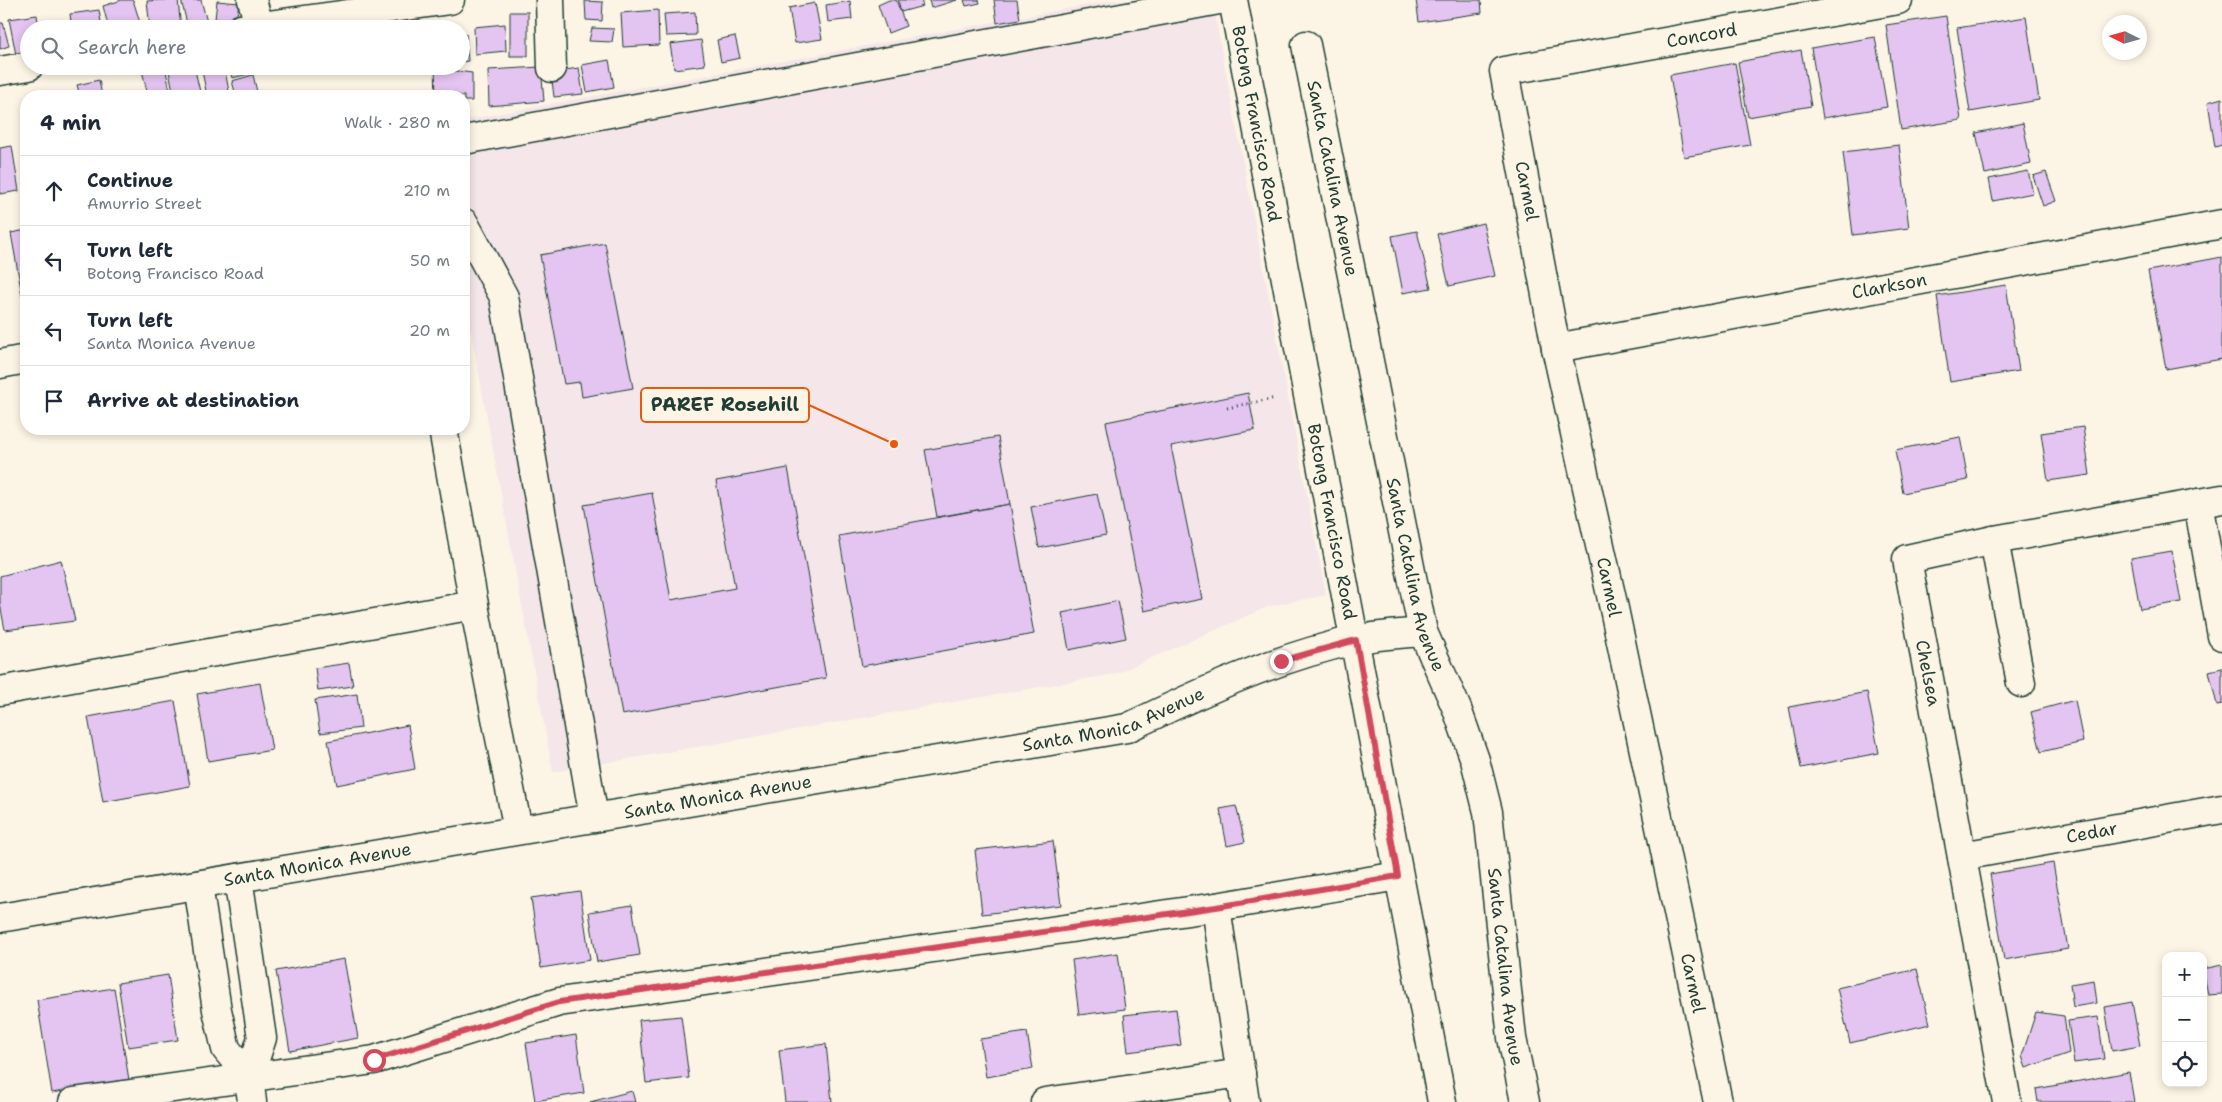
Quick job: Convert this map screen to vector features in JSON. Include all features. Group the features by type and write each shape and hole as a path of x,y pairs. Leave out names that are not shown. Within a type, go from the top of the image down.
{"street":[{"path":"250,18 450,0"},
{"path":"550,0 552,68"},
{"path":"470,139 1218,0"},
{"name":"Botong Francisco Road","path":"1233,0 1306,392 1356,640 1398,876 1442,1102"},
{"name":"Concord","path":"1504,71 1898,0"},
{"name":"Santa Catalina Avenue","path":"1306,45 1423,632 1457,709 1476,760 1488,812 1512,1038 1524,1102"},
{"path":"0,72 20,68"},
{"name":"Carmel","path":"1504,71 1556,348 1613,604 1718,1102"},
{"name":"Clarkson","path":"1556,348 2222,224"},
{"path":"470,234 504,296 594,818"},
{"path":"0,364 20,360"},
{"path":"444,435 474,605 518,830"},
{"path":"2210,501 2222,636"},
{"name":"Chelsea","path":"2008,1102 1907,560 1994,540 2210,501"},
{"path":"1994,540 2021,683"},
{"path":"0,691 474,605"},
{"name":"Santa Monica Avenue","path":"0,918 1128,728 1192,696 1281,661 1356,640 1423,632"},
{"name":"Cedar","path":"1962,856 2222,809"},
{"path":"73,1102 250,1090 374,1060 559,1002 1216,907 1398,876"},
{"path":"238,878 262,1038 250,1090"},
{"path":"198,885 217,1010 226,1049 250,1090"},
{"path":"1216,907 1245,1102"},
{"path":"1045,1102 1241,1073"}],"shaded area":[{"path":"1114,0 1212,0 1326,595 1270,606 1115,674 553,772 470,326 470,119"}],"building":[{"path":"122,0 133,0 139,20 107,20 103,6"},
{"path":"178,0 180,20 149,20 147,1"},
{"path":"181,0 201,0 206,20 186,20"},
{"path":"889,0 896,0 906,26 888,33 878,5"},
{"path":"898,0 921,0 923,6 901,12"},
{"path":"929,0 957,0 931,8"},
{"path":"964,0 979,0 980,3 966,6"},
{"path":"994,0 1017,0 1020,19 997,23"},
{"path":"1416,0 1481,0 1482,13 1419,22"},
{"path":"217,1 239,3 236,20 215,19"},
{"path":"585,1 603,2 602,21 586,20"},
{"path":"850,1 852,19 828,22 826,5"},
{"path":"815,3 822,39 795,43 789,8"},
{"path":"99,10 101,20 71,20 70,14"},
{"path":"658,10 659,45 623,47 621,13"},
{"path":"510,12 528,12 528,56 510,56"},
{"path":"695,12 696,35 666,36 664,14"},
{"path":"37,15 38,20 20,20 20,59 17,60 9,19"},
{"path":"1946,16 1961,120 1901,130 1886,25"},
{"path":"2026,17 2039,100 1970,112 1957,28"},
{"path":"0,23 3,23 9,46 0,49"},
{"path":"505,24 506,51 475,54 474,27"},
{"path":"592,28 614,29 612,42 589,41"},
{"path":"735,36 740,58 721,62 717,40"},
{"path":"1875,37 1887,107 1823,118 1811,48"},
{"path":"701,40 705,65 674,69 670,44"},
{"path":"1801,50 1811,106 1748,117 1738,62"},
{"path":"609,60 614,87 587,92 582,65"},
{"path":"1735,63 1750,145 1684,157 1670,75"},
{"path":"541,67 544,101 489,106 488,70"},
{"path":"579,68 583,94 554,97 551,72"},
{"path":"470,73 472,73 472,101 470,101 470,90 436,90 435,75 470,75"},
{"path":"143,75 167,75 170,90 147,90"},
{"path":"170,75 196,75 200,90 173,90"},
{"path":"203,75 226,75 229,90 206,90"},
{"path":"231,75 245,75 232,78"},
{"path":"253,75 257,90 234,90 232,81"},
{"path":"99,80 101,90 78,90 77,85"},
{"path":"2222,98 2222,145 2215,147 2208,102"},
{"path":"2023,123 2031,164 1985,174 1976,133"},
{"path":"1899,145 1909,228 1853,235 1843,152"},
{"path":"12,146 19,191 0,194 0,148"},
{"path":"2028,171 2033,193 1993,201 1989,179"},
{"path":"2046,172 2056,201 2043,206 2033,176"},
{"path":"1483,223 1495,276 1449,286 1437,234"},
{"path":"20,231 20,284 11,233"},
{"path":"1417,231 1431,288 1403,293 1392,236"},
{"path":"605,243 633,388 582,397 580,382 564,384 540,255"},
{"path":"2222,257 2222,359 2166,369 2148,271"},
{"path":"2006,285 2019,371 1950,382 1937,296"},
{"path":"1248,393 1255,430 1171,446 1202,599 1144,611 1106,422"},
{"path":"2083,427 2090,475 2048,481 2041,433"},
{"path":"998,437 1010,504 937,517 925,450"},
{"path":"1960,437 1968,480 1903,493 1895,450"},
{"path":"788,468 826,678 622,715 584,505 652,493 671,600 735,588 716,481"},
{"path":"1097,494 1106,535 1039,548 1031,507"},
{"path":"1010,504 1034,634 862,666 839,536"},
{"path":"2172,551 2181,602 2140,609 2131,558"},
{"path":"61,560 75,621 5,630 0,604 0,576"},
{"path":"1118,601 1126,638 1069,650 1062,613"},
{"path":"349,663 353,686 318,691 315,668"},
{"path":"2222,668 2222,704 2217,705 2209,671"},
{"path":"260,683 272,750 208,761 197,694"},
{"path":"1867,692 1879,753 1801,768 1789,707"},
{"path":"357,694 361,728 320,733 315,700"},
{"path":"2075,700 2083,742 2041,752 2031,712"},
{"path":"175,701 190,786 103,802 88,717"},
{"path":"408,725 415,769 337,785 328,741"},
{"path":"1236,806 1245,842 1227,846 1220,809"},
{"path":"1053,841 1061,905 982,914 975,850"},
{"path":"2053,863 2068,949 2004,960 1990,874"},
{"path":"580,891 590,960 541,968 531,898"},
{"path":"632,905 640,955 597,962 589,912"},
{"path":"1118,953 1125,1009 1079,1015 1072,960"},
{"path":"344,959 358,1038 290,1051 276,971"},
{"path":"2222,965 2222,994 2208,995 2207,968"},
{"path":"1917,969 1930,1024 1850,1043 1837,988"},
{"path":"168,975 178,1040 128,1047 118,983"},
{"path":"2094,980 2097,1003 2073,1007 2070,984"},
{"path":"114,988 129,1080 52,1093 37,1000"},
{"path":"2132,1002 2140,1046 2112,1051 2105,1007"},
{"path":"1176,1009 1181,1045 1128,1052 1124,1015"},
{"path":"2036,1012 2064,1016 2069,1053 2026,1068 2022,1056"},
{"path":"681,1016 689,1078 646,1083 639,1020"},
{"path":"2098,1017 2104,1059 2074,1063 2068,1021"},
{"path":"1027,1032 1033,1069 986,1077 980,1039"},
{"path":"576,1035 584,1093 535,1101 526,1043"},
{"path":"826,1044 832,1102 785,1102 779,1050"},
{"path":"2129,1072 2134,1102 2038,1102 2036,1089"},
{"path":"632,1091 635,1102 590,1102"}],"place":[{"name":"PAREF Rosehill","path":"894,444"}],"route":[{"path":"374,1060 559,1002 1216,907 1398,876 1356,640 1281,661"}]}
